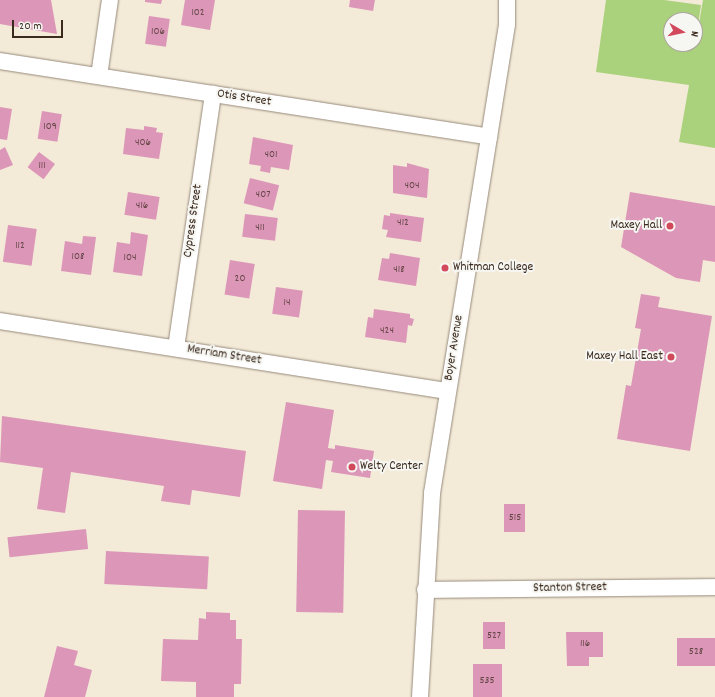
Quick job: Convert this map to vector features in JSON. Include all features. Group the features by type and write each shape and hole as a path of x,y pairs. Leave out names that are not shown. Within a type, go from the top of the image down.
{"street":[{"path":"99,76 110,0"},
{"name":"Boyer Avenue","path":"420,697 425,590 432,493 507,24 507,0"},
{"name":"Otis Street","path":"0,61 489,138"},
{"name":"Cypress Street","path":"176,348 213,94"},
{"name":"Merriam Street","path":"0,321 448,391"},
{"name":"Stanton Street","path":"425,590 715,587"}],"green space":[{"path":"606,0 664,0 701,5 700,12 663,12 663,52 703,52 703,12 701,12 703,0 715,0 715,148 679,142 689,85 596,72"}],"building":[{"path":"0,0 51,0 57,34 0,24"},
{"path":"145,0 162,0 161,4 145,2"},
{"path":"185,0 215,0 210,30 181,25"},
{"path":"350,0 375,0 373,11 349,7"},
{"path":"149,16 170,19 166,47 145,44"},
{"path":"0,107 12,109 7,140 0,139"},
{"path":"42,111 62,114 57,142 38,139"},
{"path":"144,126 157,128 156,132 163,133 159,159 123,154 126,128 144,130"},
{"path":"253,137 293,145 289,170 271,167 270,173 260,171 261,166 249,164"},
{"path":"5,147 13,165 0,170 0,150"},
{"path":"39,152 55,164 44,179 28,167"},
{"path":"407,163 429,169 427,198 393,193 393,165 407,167"},
{"path":"250,178 279,185 273,210 244,203"},
{"path":"128,192 160,197 156,220 124,215"},
{"name":"Maxey Hall","path":"630,192 715,206 715,262 703,260 700,282 676,278 621,247"},
{"path":"390,213 424,218 421,242 386,237 388,230 382,229 384,215 390,216"},
{"path":"245,214 278,218 275,241 242,237"},
{"path":"8,225 37,229 32,266 3,262"},
{"path":"131,232 148,235 142,276 113,272 117,242 130,244"},
{"path":"83,236 96,237 91,275 61,271 65,241 82,244"},
{"path":"390,253 420,258 416,286 378,280 382,258 389,259"},
{"path":"230,260 255,264 249,298 225,295"},
{"path":"276,287 303,291 299,317 272,314"},
{"name":"Maxey Hall East","path":"641,294 660,297 658,307 712,316 690,451 617,439 626,385 631,386 641,329 635,328"},
{"path":"374,309 410,314 410,318 414,319 412,326 408,325 406,343 365,337 368,317 373,318"},
{"path":"286,402 334,410 328,448 335,449 335,445 374,451 370,478 331,472 333,461 326,460 322,489 273,481"},
{"path":"2,416 246,451 240,497 192,490 190,505 161,501 164,486 71,472 65,513 37,509 43,468 0,462"},
{"path":"504,504 525,504 525,532 504,532"},
{"path":"298,510 345,511 343,613 296,612"},
{"path":"86,529 88,549 10,557 7,537"},
{"path":"106,551 209,556 207,589 104,584"},
{"path":"206,612 230,613 230,620 236,620 236,639 242,639 241,684 234,684 234,697 196,697 196,682 161,681 163,639 198,640 199,618 206,619"},
{"path":"483,622 505,622 505,649 483,649"},
{"path":"566,632 603,632 603,657 589,657 589,666 567,666"},
{"path":"677,638 715,638 715,666 677,666"},
{"path":"57,646 78,651 74,665 92,670 85,697 44,697"},
{"path":"473,664 502,664 502,697 473,697"}],"place":[{"name":"Maxey Hall","path":"670,226"},
{"name":"Whitman College","path":"445,268"},
{"name":"Maxey Hall East","path":"671,357"},
{"name":"Welty Center","path":"352,467"}]}
